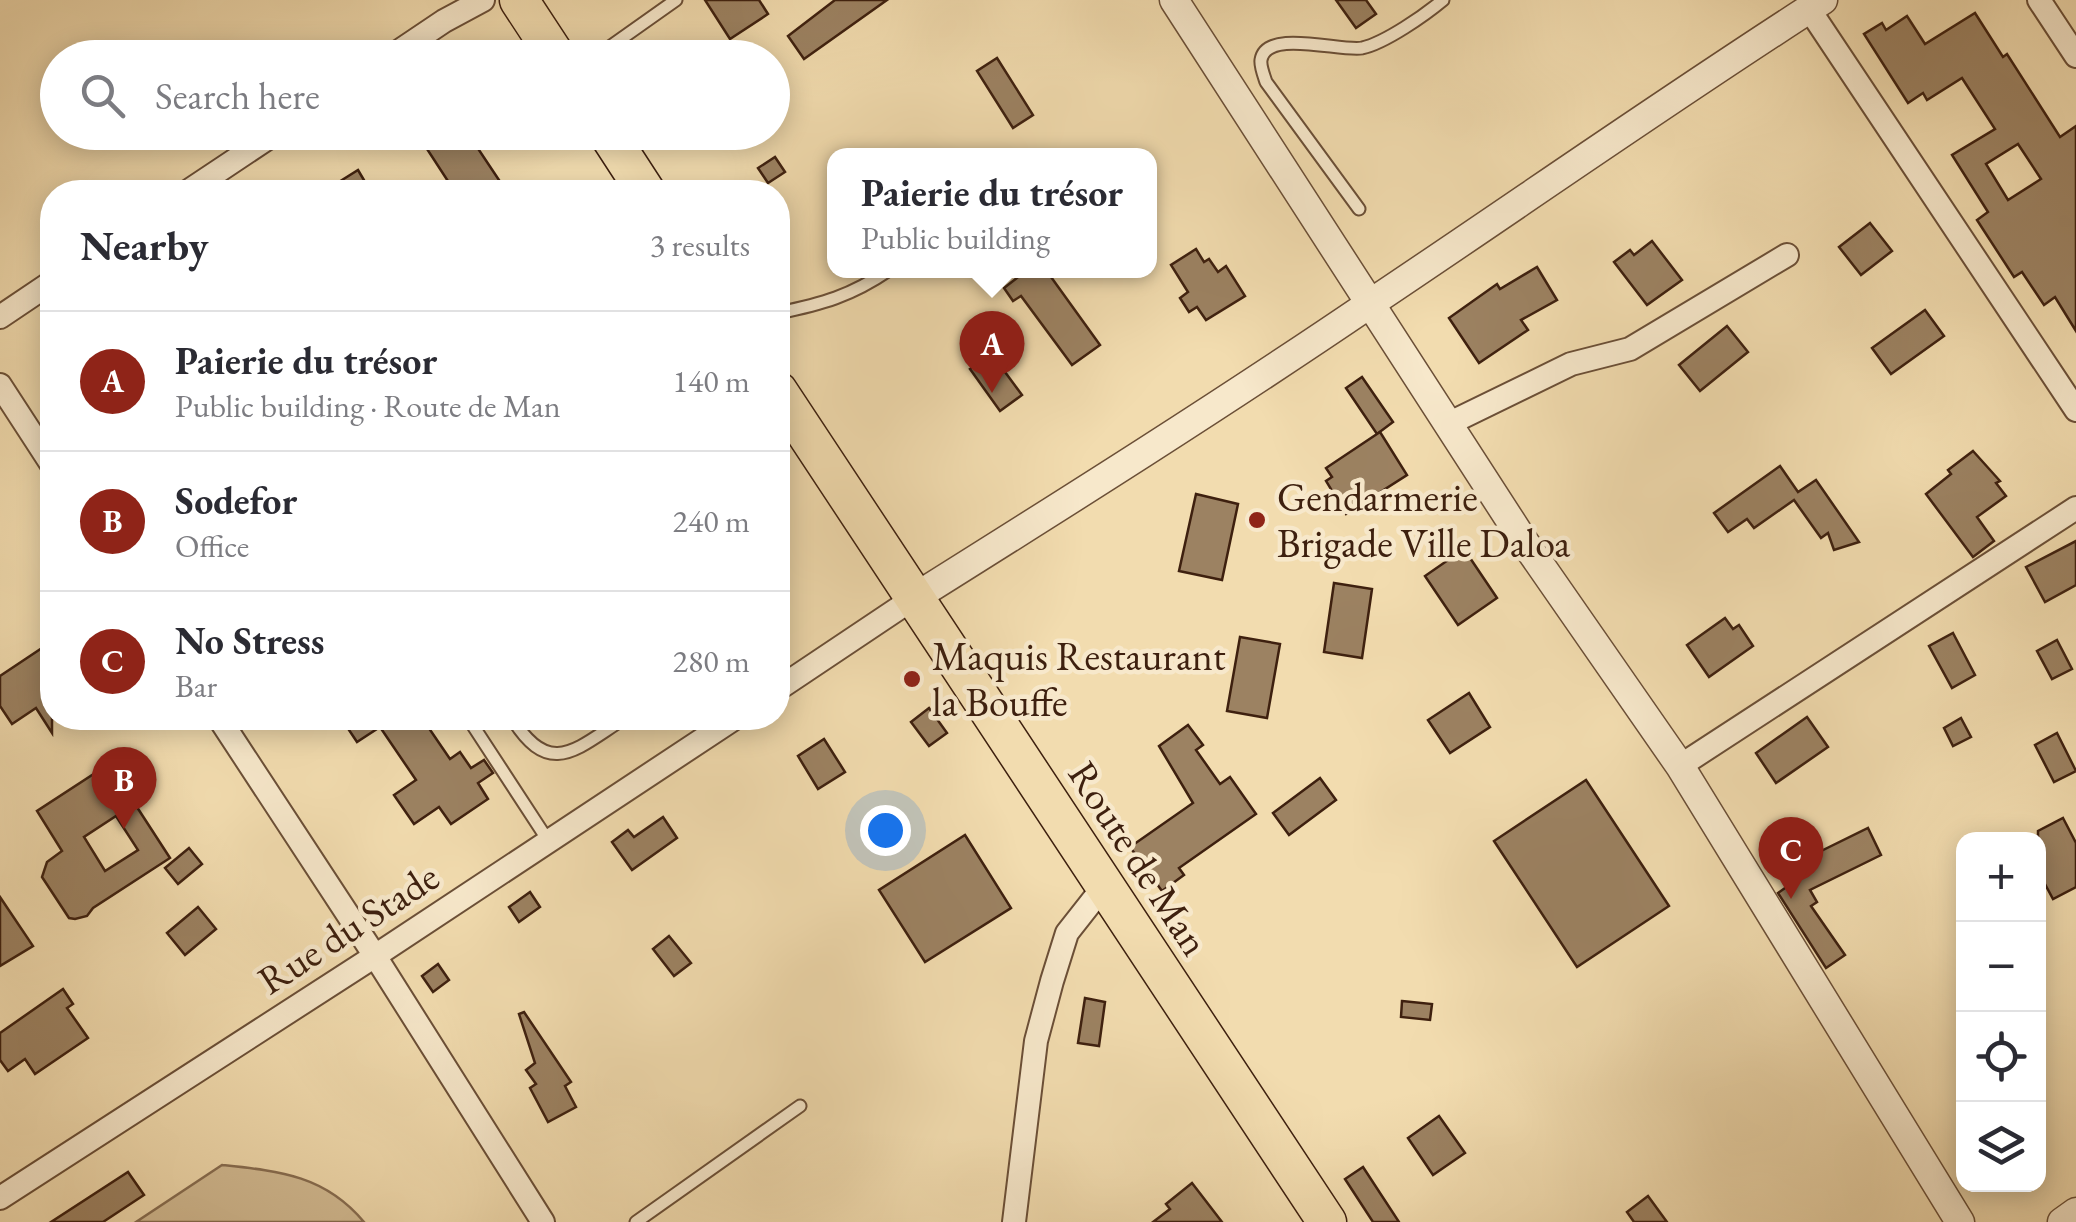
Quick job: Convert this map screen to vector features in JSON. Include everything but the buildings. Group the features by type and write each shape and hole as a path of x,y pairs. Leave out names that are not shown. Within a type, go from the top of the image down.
{"highway":[{"path":"519,0 545,40"},
{"path":"619,150 638,180"},
{"name":"Route de Man","path":"790,410 1327,1222"}],"street":[{"path":"416,40 484,0"},
{"path":"2039,0 2076,56"},
{"path":"1181,4 1523,540 1680,766 1960,1222"},
{"path":"790,682 1371,304 1604,142 1816,4 2076,410"},
{"path":"205,180 250,150"},
{"path":"1448,424 1570,364 1630,349 1787,255"},
{"path":"0,317 40,290"},
{"path":"0,385 40,447"},
{"path":"1680,766 2076,508"},
{"path":"226,730 543,1222"},
{"name":"Rue du Stade","path":"0,1198 717,730"},
{"path":"1014,1222 1036,1042 1044,1011 1067,933 1104,886"},
{"path":"2062,1222 2076,1212"}],"lane":[{"path":"619,40 676,0"},
{"path":"1359,209 1266,82 1261,60 1266,50 1279,43 1362,48 1421,18 1442,0"},
{"path":"790,311 830,303 878,278"},
{"path":"476,730 548,842"},
{"path":"519,730 536,749 560,756 606,730"},
{"path":"636,1222 800,1106"}],"shaded area":[{"path":"222,1165 300,1178 333,1194 364,1222 136,1222"}],"place":[{"name":"Paierie du trésor","path":"992,393"},
{"name":"Gendarmerie Brigade Ville Daloa","path":"1257,520"},
{"name":"Maquis Restaurant la Bouffe","path":"912,679"},
{"name":"Sodefor","path":"124,829"},
{"name":"No Stress","path":"1791,899"}]}
